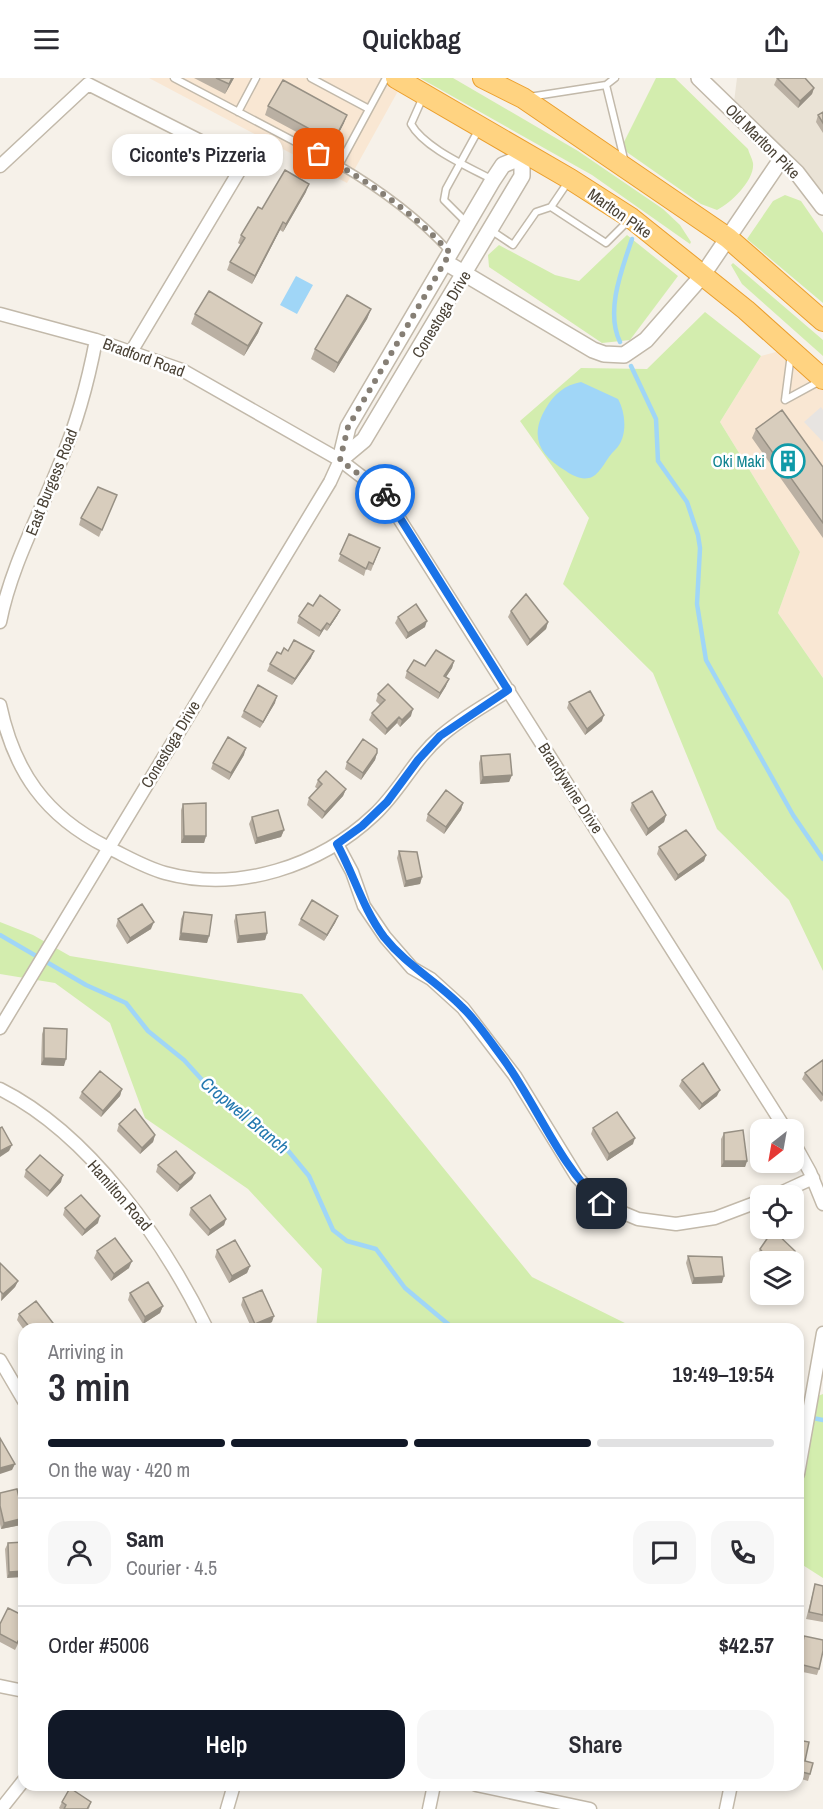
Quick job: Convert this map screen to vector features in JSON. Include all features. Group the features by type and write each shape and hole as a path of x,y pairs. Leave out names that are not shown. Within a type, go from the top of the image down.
{"highway":[{"name":"Marlton Pike","path":"396,78 481,126 523,154 570,179 631,218 791,348 823,379"},
{"path":"483,78 523,98 626,166 728,238 823,321"}],"street":[{"name":"Old Marlton Pike","path":"699,78 782,158 823,207"},
{"path":"0,166 88,84 244,163 131,352"},
{"name":"Conestoga Drive","path":"0,1028 330,482 340,460 348,427 493,180 503,165 523,154"},
{"name":"Conestoga Drive","path":"340,460 364,440 465,275 522,176 523,154"},
{"path":"448,258 465,275 593,350 614,356 624,355 639,348 702,276 782,158"},
{"name":"Bradford Road","path":"0,314 96,340 182,370 340,460"},
{"name":"East Burgess Road","path":"0,622 15,572 74,426 88,383 96,340"},
{"name":"Brandywine Drive","path":"340,460 383,493 394,507 779,1119"},
{"path":"0,705 12,752 29,779 57,813 82,833 157,871 207,879 240,878 273,871 312,858 337,844 362,826 387,802 418,760 440,736 508,690"},
{"path":"337,844 352,872 364,906 384,937 412,968 431,979 463,1008 515,1076 577,1177 602,1204 638,1219 676,1224 715,1218 750,1205"},
{"name":"Hamilton Road","path":"0,1089 55,1127 114,1184 165,1251 204,1323"},
{"path":"804,1161 823,1204"},
{"path":"798,1185 813,1178"},
{"path":"804,1440 823,1333"},
{"path":"0,1360 18,1391"},
{"path":"0,1686 18,1690"},
{"path":"1,1809 18,1788"},
{"path":"227,1809 232,1791"},
{"path":"429,1809 433,1791"},
{"path":"504,1791 590,1809"},
{"path":"726,1809 730,1791"}],"lane":[{"path":"174,78 339,165 400,206 429,230 448,258"},
{"path":"238,112 256,78"},
{"path":"311,78 369,109"},
{"path":"339,165 386,78"},
{"path":"523,98 606,86 615,78"},
{"path":"606,86 626,166"},
{"path":"424,94 411,124 430,144 493,180"},
{"path":"468,223 444,200 446,189 481,126"},
{"path":"491,230 513,245 536,212 552,207 570,179"},
{"path":"552,207 606,243 631,218"},
{"path":"791,348 785,400 823,379"}],"shaded area":[{"path":"149,78 396,78 403,82 347,183"},
{"path":"737,78 823,78 823,207 733,110"},
{"path":"791,348 823,379 823,678 778,613 800,552 720,422 761,356"},
{"path":"821,407 823,410 823,442 804,422"}],"green space":[{"path":"420,78 453,78 578,151 663,209 680,225 691,242 690,244 592,175"},
{"path":"656,78 675,78 748,149 753,163 750,177 735,197 717,210 701,204 621,148"},
{"path":"785,195 801,201 823,233 823,303 747,239 773,201"},
{"path":"627,235 678,276 630,340 602,343 489,267 488,255 499,245 555,275 579,281"},
{"path":"733,263 823,340 823,356 742,284 731,265"},
{"path":"705,312 761,356 720,422 800,552 778,613 823,678 823,971 789,900 717,829 653,673 563,584 589,518 520,421 581,368 647,369"},
{"path":"0,922 33,935 70,956 302,994 532,1277 625,1323 317,1323 322,1269 248,1189 145,1118 110,1023 55,983 0,974"},
{"path":"823,1394 823,1578 804,1566 804,1402"}],"water":[{"path":"296,276 313,285 297,314 280,305"},
{"path":"581,382 618,399 623,411 624,425 619,445 598,472 592,477 585,478 572,475 549,458 543,451 538,436 541,418 553,398 565,388"}],"building":[{"path":"216,78 232,78 229,84"},
{"path":"777,78 805,78 814,88 800,101"},
{"path":"283,80 347,115 333,142 268,106"},
{"path":"823,112 823,123 818,115"},
{"path":"285,170 309,184 286,224 283,222 255,276 230,262 245,238 241,235 258,207 262,209"},
{"path":"209,291 262,323 248,346 195,314"},
{"path":"347,295 371,309 338,363 315,349"},
{"path":"782,410 823,467 823,523 756,429"},
{"path":"98,487 117,495 102,530 81,518"},
{"path":"349,534 380,548 373,564 369,562 366,569 340,554"},
{"path":"526,594 548,622 530,640 511,611"},
{"path":"320,595 340,610 330,625 327,623 321,631 299,616 308,603 313,606"},
{"path":"416,604 427,621 408,633 398,617"},
{"path":"294,640 314,651 295,679 270,664 277,652 281,654 284,648 288,651"},
{"path":"436,650 454,661 444,676 449,679 440,693 407,671 414,660 425,666"},
{"path":"388,684 413,709 402,720 399,717 387,729 372,713 385,700 378,694"},
{"path":"258,685 277,696 263,722 244,711"},
{"path":"590,691 604,715 587,729 569,702"},
{"path":"228,737 246,748 231,773 213,763"},
{"path":"363,739 377,749 377,753 363,773 347,762"},
{"path":"510,754 512,775 483,777 481,756"},
{"path":"326,771 346,789 325,812 309,798 322,784 318,780"},
{"path":"446,790 463,803 446,827 428,814"},
{"path":"652,791 666,815 648,829 632,803"},
{"path":"206,803 206,836 184,836 183,804"},
{"path":"278,810 284,830 257,838 252,817"},
{"path":"686,830 706,855 678,875 659,847"},
{"path":"399,851 417,852 422,877 406,881"},
{"path":"312,900 338,916 327,935 301,919"},
{"path":"142,904 154,922 130,938 118,919"},
{"path":"184,912 212,915 209,936 181,933"},
{"path":"265,912 267,933 239,936 236,915"},
{"path":"44,1028 67,1029 66,1059 44,1058"},
{"path":"823,1060 823,1095 805,1073"},
{"path":"703,1063 720,1090 702,1104 682,1080"},
{"path":"100,1071 122,1089 103,1111 82,1092"},
{"path":"135,1109 155,1135 142,1148 119,1124"},
{"path":"617,1112 635,1138 609,1154 593,1128"},
{"path":"2,1127 12,1145 0,1151 0,1128"},
{"path":"743,1130 747,1161 724,1161 724,1133"},
{"path":"176,1151 195,1173 180,1185 158,1165"},
{"path":"40,1155 63,1175 50,1191 26,1170"},
{"path":"81,1195 100,1216 85,1230 65,1208"},
{"path":"210,1195 226,1219 210,1230 191,1208"},
{"path":"115,1238 132,1261 114,1274 97,1251"},
{"path":"767,1239 782,1239 795,1251 762,1251 760,1249"},
{"path":"235,1240 250,1266 232,1276 217,1250"},
{"path":"688,1256 722,1257 724,1276 694,1278"},
{"path":"0,1263 18,1281 3,1294 0,1291"},
{"path":"148,1282 163,1306 145,1317 130,1293"},
{"path":"262,1290 274,1316 255,1323 243,1298"},
{"path":"36,1301 53,1323 26,1323 19,1314"},
{"path":"0,1438 15,1464 0,1468"},
{"path":"17,1489 18,1520 4,1523 0,1493"},
{"path":"18,1542 18,1571 9,1572 8,1543"},
{"path":"815,1584 823,1586 823,1615 809,1612"},
{"path":"8,1608 18,1613 17,1643 0,1634 0,1624"},
{"path":"804,1636 823,1640 819,1669 804,1665"},
{"path":"804,1741 809,1742 805,1761 813,1763 810,1774 804,1772"},
{"path":"68,1791 74,1791 91,1802 87,1809 64,1809 66,1805 62,1802"}],"waterway":[{"path":"620,342 614,317 615,304 620,277 632,239"},
{"path":"631,366 656,419 658,461 687,502 698,535 700,548 697,604 706,660 793,815 823,859"},
{"name":"Cropwell Branch","path":"0,935 86,985 126,1003 148,1031 184,1060 213,1092 255,1121 285,1147 309,1176 333,1230 347,1241 376,1249 405,1288 447,1323"},
{"name":"Cropwell Branch","path":"804,1416 823,1420"}],"way so far":[{"path":"319,154 368,182 400,206 429,230 450,253 348,427 340,460 385,494"}],"place":[{"name":"Ciconte's Pizzeria","path":"319,154"},
{"name":"Oki Maki","path":"788,461"}],"route":[{"path":"385,494 508,690 440,736 418,760 387,802 362,826 337,844 352,872 364,906 384,937 412,968 431,979 463,1008 503,1058 577,1177 602,1204"}]}
